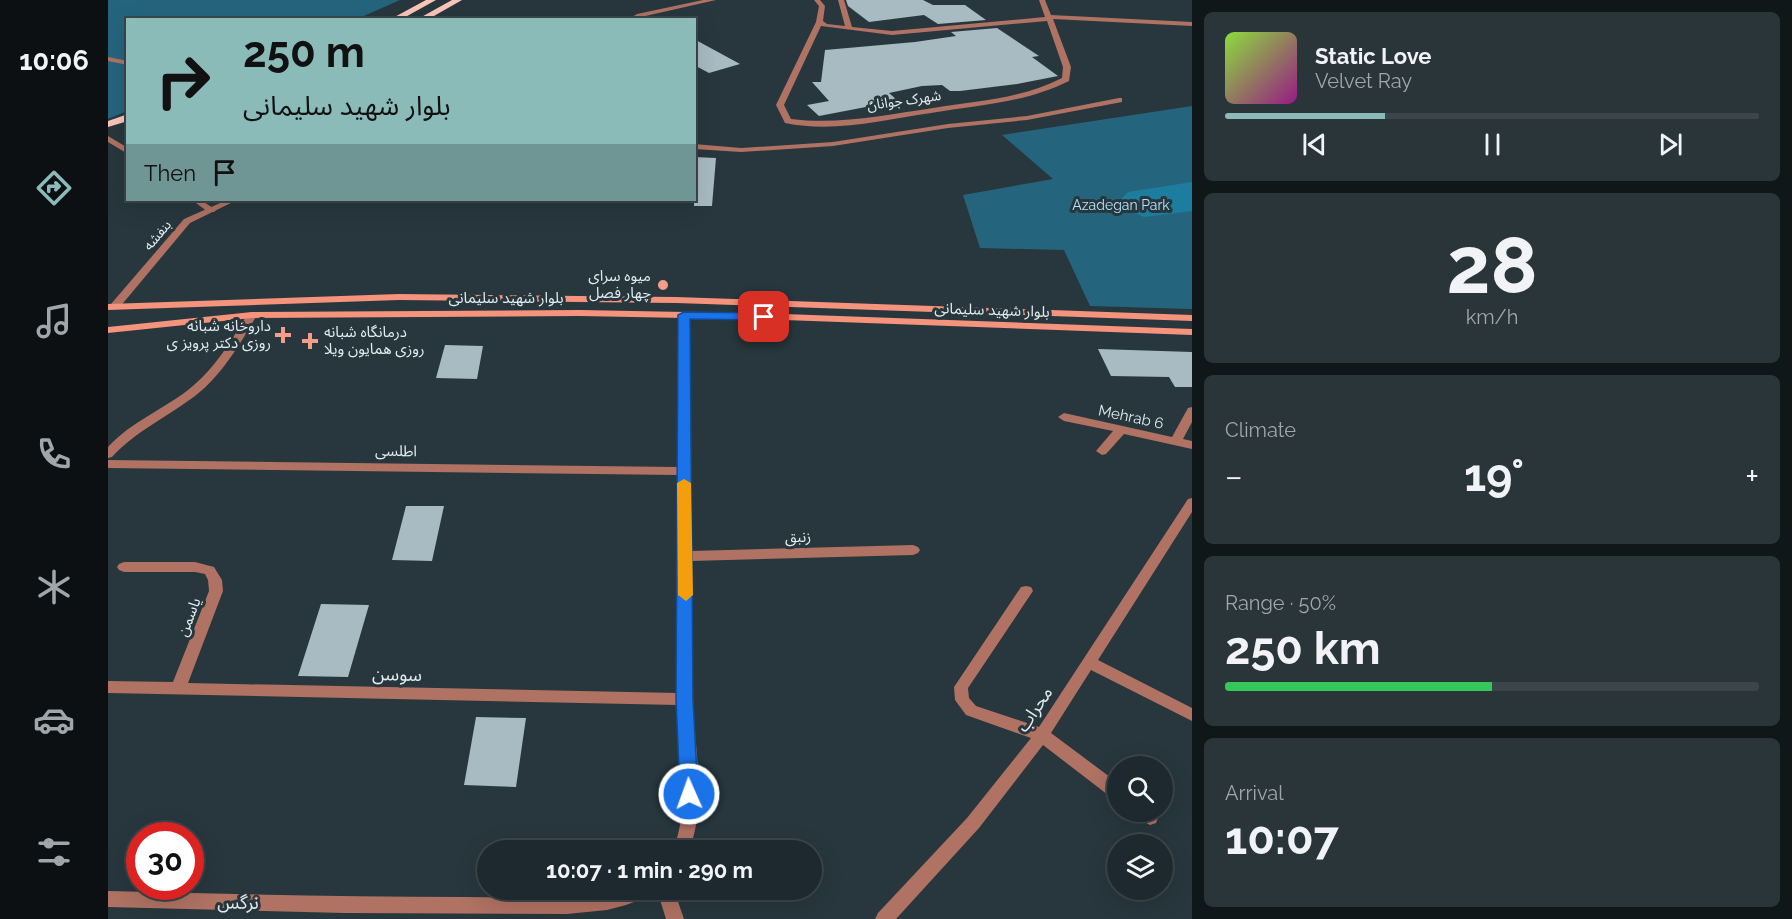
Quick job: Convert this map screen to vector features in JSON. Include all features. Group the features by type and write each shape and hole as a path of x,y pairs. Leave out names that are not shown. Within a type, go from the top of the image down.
{"main road":[{"path":"397,18 432,0"},
{"path":"424,18 458,0"},
{"path":"108,124 126,118"},
{"path":"108,136 126,129"},
{"name":"بلوار شهید سلیمانی","path":"112,307 399,297 676,300 1192,318"},
{"name":"بلوار شهید سلیمانی","path":"108,330 252,315 416,313 684,315 1192,333"}],"street":[{"path":"634,18 713,0"},
{"path":"817,0 822,6 819,22 825,26 892,33 1048,17 1192,24"},
{"path":"841,0 849,28"},
{"name":"شهرک جوانان","path":"819,22 780,105 788,121 829,124 1009,98 1049,89 1066,79 1067,67 1042,0"},
{"path":"108,59 126,63"},
{"path":"696,146 741,150 833,144 948,126 1027,118 1119,100"},
{"path":"108,136 126,150"},
{"path":"197,201 210,210"},
{"name":"بنفشه","path":"112,307 187,221 232,201"},
{"path":"108,454 129,432 184,399 209,377 237,342 252,315"},
{"path":"684,315 685,699 690,818 686,840"},
{"path":"1175,442 1192,411"},
{"name":"Mehrab 6","path":"1064,417 1192,445"},
{"path":"1102,452 1121,430"},
{"name":"اطلسی","path":"108,464 684,471"},
{"name":"محراب","path":"884,919 973,823 1042,735 1190,508"},
{"name":"زنبق","path":"684,556 913,550"},
{"name":"یاسمن","path":"124,567 195,567 209,570 215,580 216,591 178,688"},
{"path":"1026,591 961,687 962,700 971,711 1042,735 1107,785"},
{"path":"1088,662 1192,715"},
{"name":"سوسن","path":"108,687 685,699"},
{"name":"نرگس","path":"108,899 372,906 583,904 617,900"},
{"path":"669,900 675,919"}],"green space":[{"path":"108,0 400,0 359,18 126,18 126,111 108,119"},
{"name":"Azadegan Park","path":"1192,106 1192,309 1090,306 1064,250 980,248 963,195 1053,179 1002,135"}],"shaded area":[{"path":"1192,182 1192,211 1144,217 1126,209 1121,199 1128,192"}],"building":[{"path":"846,0 923,0 933,5 965,5 986,20 938,24 924,15 869,22 848,6"},
{"path":"997,28 1039,56 1032,57 1058,76 960,91 950,91 942,85 922,86 889,93 897,100 892,102 819,116 807,105 829,101 812,82 821,82 825,50 915,42 956,36 951,32"},
{"path":"696,40 740,64 709,73 696,66"},
{"path":"696,157 716,158 712,206 694,206"},
{"path":"445,345 483,346 477,379 436,378"},
{"path":"1098,349 1192,352 1192,387 1175,387 1169,377 1111,376"},
{"path":"406,506 444,506 432,561 392,560"},
{"path":"321,604 369,605 348,677 298,676"},
{"path":"476,717 526,718 516,787 464,785"}],"slow traffic":[{"path":"684,483 686,595"}],"place":[{"name":"میوه سرای چهار فصل","path":"663,285"},
{"name":"داروخانه شبانه روزی دکتر پرویز ی","path":"283,335"},
{"name":"درمانگاه شبانه روزی همایون ویلا","path":"310,341"}],"route":[{"path":"689,794 685,699 684,315 764,317"}]}
